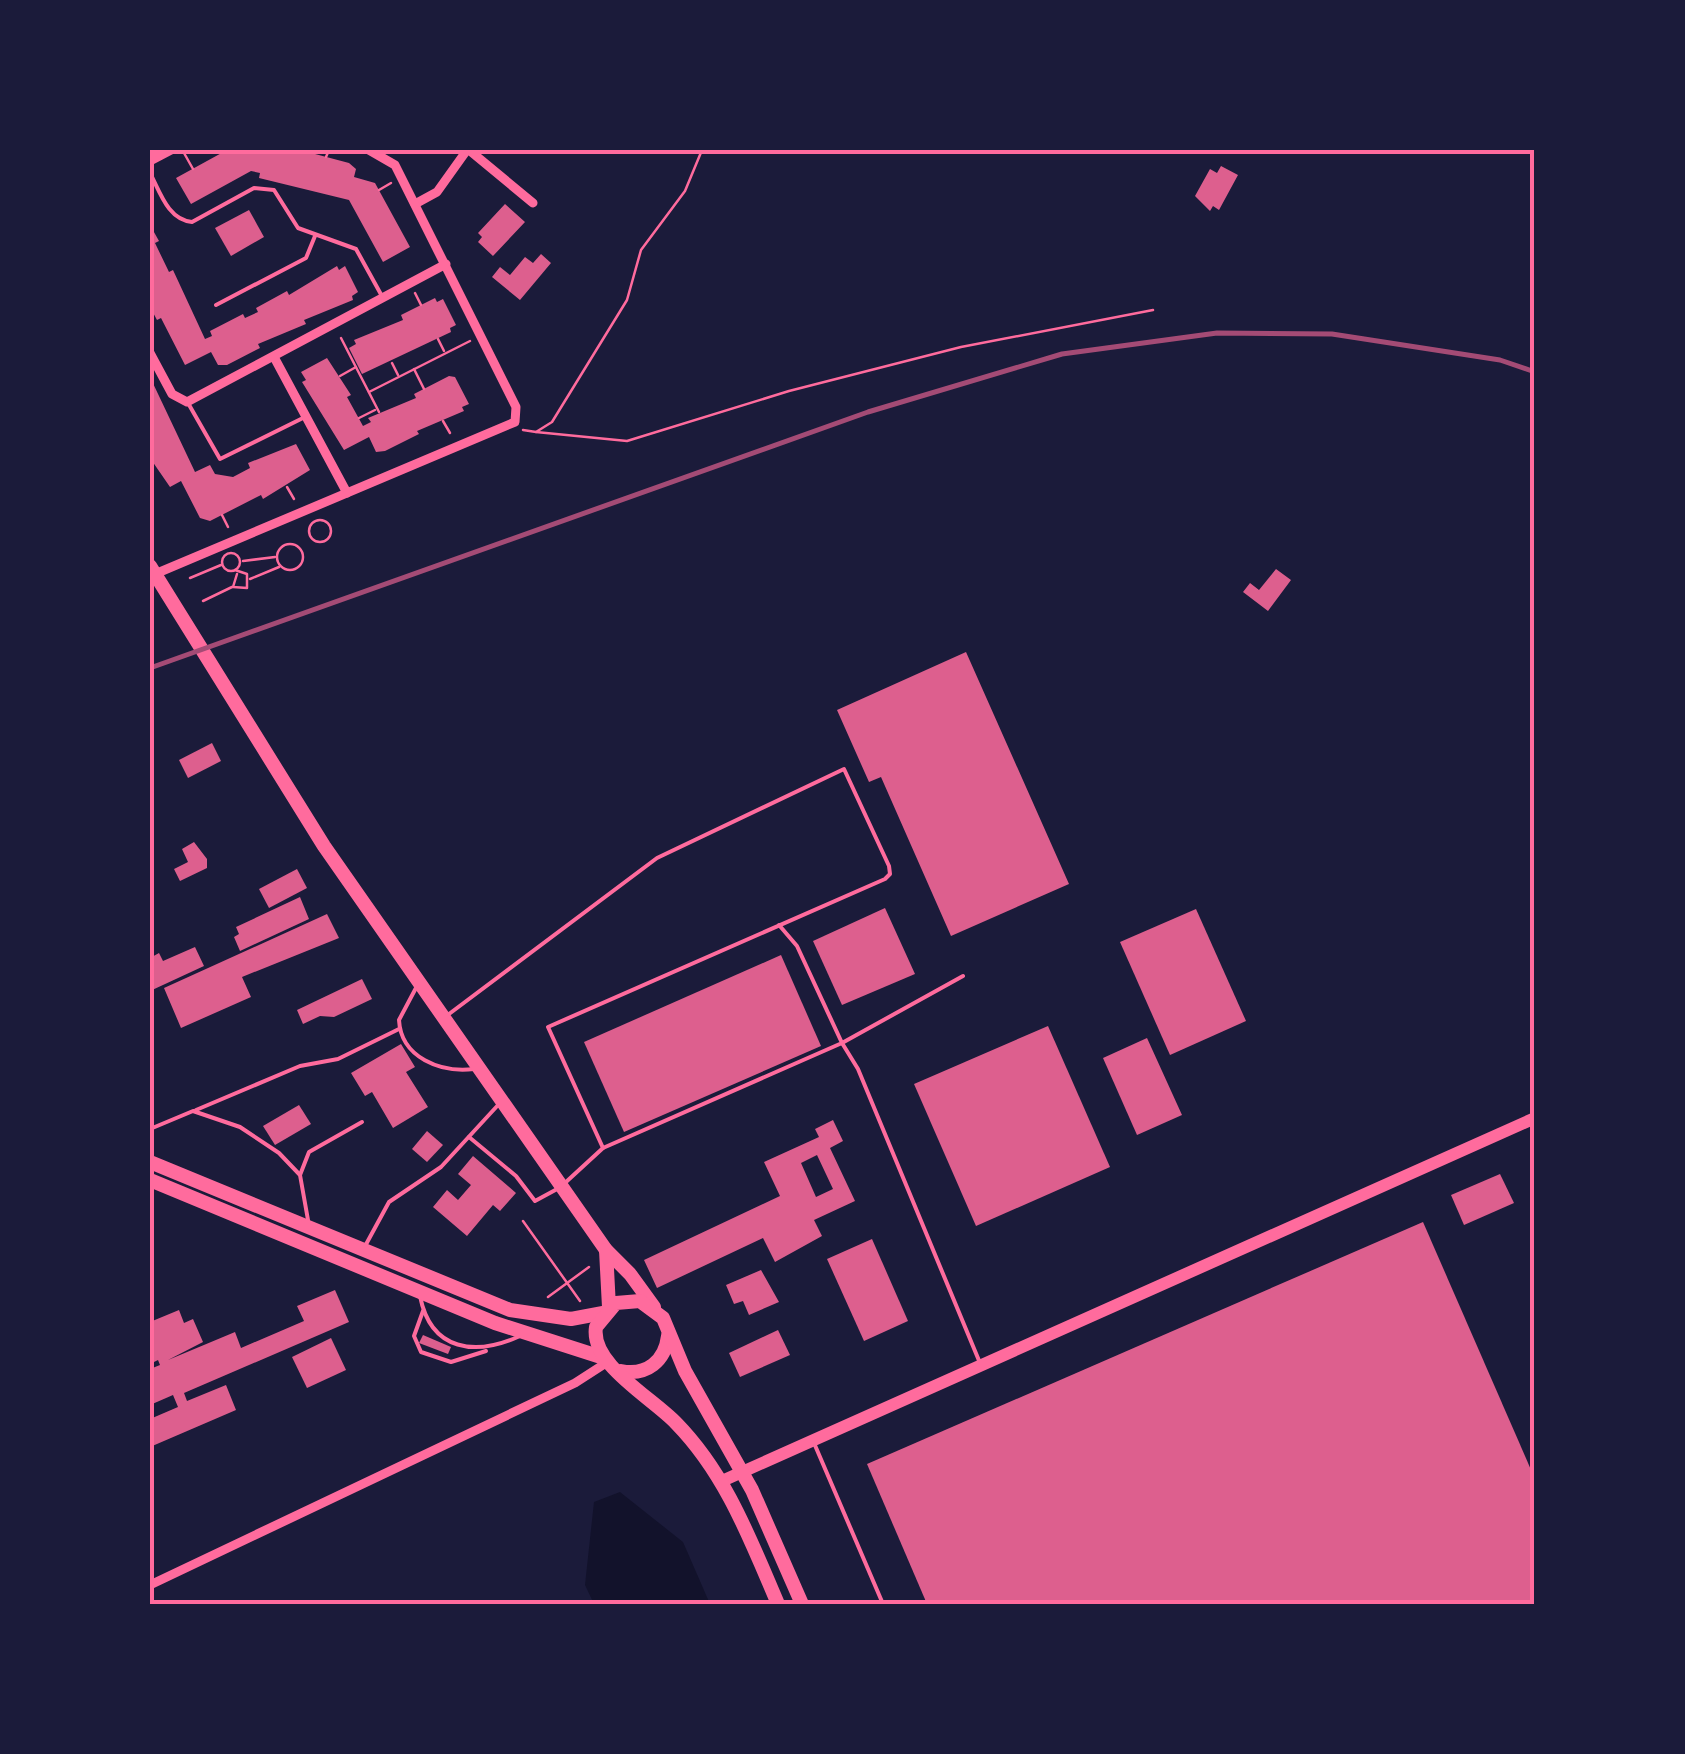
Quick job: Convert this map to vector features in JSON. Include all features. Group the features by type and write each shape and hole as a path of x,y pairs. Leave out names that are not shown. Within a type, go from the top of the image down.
{"main road":[{"path":"152,570 324,846 606,1250 630,1274 654,1308 685,1372 743,1471 802,1604"},
{"path":"722,1480 1535,1118"},
{"path":"150,1162 510,1310 571,1319 632,1300 654,1308"},
{"path":"150,1180 419,1292 609,1364 638,1372 655,1364 665,1350 668,1332"},
{"path":"606,1250 606,1310 594,1335 609,1364 676,1422 722,1480 778,1604"}],"street":[{"path":"150,160 171,150"},
{"path":"152,570 515,422 516,407 396,165 369,150"},
{"path":"415,204 437,192 468,150 533,203"},
{"path":"150,353 172,394 187,402 446,264"},
{"path":"274,357 347,492"},
{"path":"150,1585 609,1364"}],"lane":[{"path":"150,173 174,216 182,221 192,222 254,188 265,187 281,198 298,228 356,248 383,298"},
{"path":"216,304 306,258 316,234"},
{"path":"187,402 220,459 305,416"},
{"path":"444,1018 658,858 844,769 890,874 548,1028 603,1148"},
{"path":"779,925 797,946 842,1043 858,1068 980,1363"},
{"path":"469,1137 516,1176 535,1201 562,1186 603,1148 842,1043 963,976"},
{"path":"420,982 403,1007 399,1029 411,1050 428,1064 455,1071 479,1068"},
{"path":"150,1128 300,1066 338,1060 399,1029"},
{"path":"362,1251 389,1202 440,1167 502,1101"},
{"path":"193,1111 260,1137 300,1174"},
{"path":"310,1229 300,1174 309,1152 362,1122"},
{"path":"419,1292 430,1326 450,1341 479,1350 497,1346"},
{"path":"423,1310 414,1340 421,1352 458,1362 525,1334"},
{"path":"813,1438 883,1604"}],"path":[{"path":"182,150 193,169"},
{"path":"326,157 329,150"},
{"path":"536,432 552,422 627,300 640,250 685,191 702,150"},
{"path":"507,428 628,441 789,391 961,347 1153,310"},
{"path":"334,324 378,410 359,418"},
{"path":"369,392 481,335"},
{"path":"438,339 446,353"},
{"path":"392,363 398,376"},
{"path":"340,376 356,367"},
{"path":"414,369 424,389"},
{"path":"288,486 300,512"},
{"path":"222,515 235,539"},
{"path":"300,548 312,538 326,540 331,531 326,522 312,524 312,538"},
{"path":"190,578 222,564 230,553 240,562 276,557 286,545 300,548"},
{"path":"276,557 280,566 289,571 300,567 300,548"},
{"path":"234,587 240,562"},
{"path":"222,564 250,579"},
{"path":"203,601 234,587 247,588 250,579 280,566"},
{"path":"523,1221 581,1302"},
{"path":"548,1297 594,1263"}],"shaded area":[{"path":"620,1492 683,1542 710,1604 594,1604 585,1585 594,1502"}],"building":[{"path":"227,150 300,150 349,163 356,169 354,177 375,183 410,247 383,262 349,200 259,178 260,173 251,171 191,204 176,178"},
{"path":"1221,166 1238,175 1219,210 1213,206 1210,211 1195,196 1210,169 1217,173"},
{"path":"505,204 525,222 493,256 478,242 482,237 478,233"},
{"path":"249,210 264,237 231,256 215,228"},
{"path":"150,225 159,241 155,243 169,272 173,270 205,339 212,336 210,331 243,314 245,318 258,312 256,308 287,291 289,295 337,266 339,270 345,266 358,292 353,300 304,320 306,324 258,344 260,348 227,365 218,365 211,352 185,365 161,318 157,320 150,307"},
{"path":"541,254 551,263 520,300 492,277 500,267 510,275 525,257 533,263"},
{"path":"435,298 437,302 443,299 456,325 450,328 451,332 362,374 349,348 356,344 354,340 403,320 401,315"},
{"path":"327,358 351,395 347,397 363,426 371,422 368,418 416,398 414,394 449,376 455,377 469,404 462,407 464,411 417,431 419,434 385,451 376,452 369,437 344,450 302,382 306,380 301,372"},
{"path":"150,377 195,472 210,465 215,474 233,477 250,468 248,463 296,444 310,470 263,499 261,495 210,521 200,518 181,481 170,487 150,458"},
{"path":"1276,569 1291,580 1268,611 1243,592 1250,583 1259,590"},
{"path":"966,652 1069,884 951,936 881,777 869,782 837,710"},
{"path":"212,743 221,761 188,778 179,760"},
{"path":"194,842 207,859 207,868 180,881 174,869 188,862 182,849"},
{"path":"297,869 307,888 269,908 259,889"},
{"path":"300,897 309,919 240,951 234,937 239,934 236,927"},
{"path":"885,908 915,974 842,1005 813,941"},
{"path":"1196,909 1246,1021 1170,1055 1120,942"},
{"path":"327,914 339,938 242,977 251,997 181,1028 164,988"},
{"path":"195,947 204,966 150,991 150,958 159,953 163,961"},
{"path":"781,955 821,1046 624,1132 584,1042"},
{"path":"362,979 372,999 334,1017 320,1016 303,1024 297,1010"},
{"path":"1048,1026 1110,1167 976,1226 914,1084"},
{"path":"1147,1038 1182,1115 1137,1135 1103,1058"},
{"path":"401,1044 415,1067 406,1072 428,1107 393,1128 372,1092 365,1096 351,1073"},
{"path":"299,1105 311,1124 275,1145 263,1126"},
{"path":"833,1120 843,1141 830,1148 855,1201 814,1220 822,1236 775,1262 763,1238 657,1288 644,1260 780,1196 764,1162 819,1137 815,1129","holes":["817,1155 833,1189 816,1197 801,1163"]},
{"path":"427,1131 443,1145 427,1162 412,1149"},
{"path":"473,1156 516,1193 500,1211 493,1205 467,1236 433,1207 447,1190 458,1200 471,1185 458,1174"},
{"path":"1500,1174 1514,1203 1464,1225 1451,1195"},
{"path":"1423,1222 1535,1479 1535,1604 927,1604 867,1464"},
{"path":"872,1239 908,1321 864,1341 827,1259"},
{"path":"761,1270 779,1302 749,1315 743,1301 734,1304 726,1285"},
{"path":"335,1290 349,1322 184,1393 187,1401 226,1385 236,1410 150,1447 150,1419 178,1407 173,1395 150,1405 150,1369 160,1365 158,1360 150,1364 150,1322 179,1310 184,1323 193,1319 203,1342 168,1360 235,1332 241,1348 304,1321 297,1306"},
{"path":"778,1330 790,1355 740,1377 729,1353"},
{"path":"423,1335 451,1347 448,1354 419,1343"},
{"path":"331,1338 346,1370 307,1388 292,1357"}],"railway":[{"path":"150,668 868,412 1062,354 1217,333 1332,334 1500,360 1535,372"}]}
